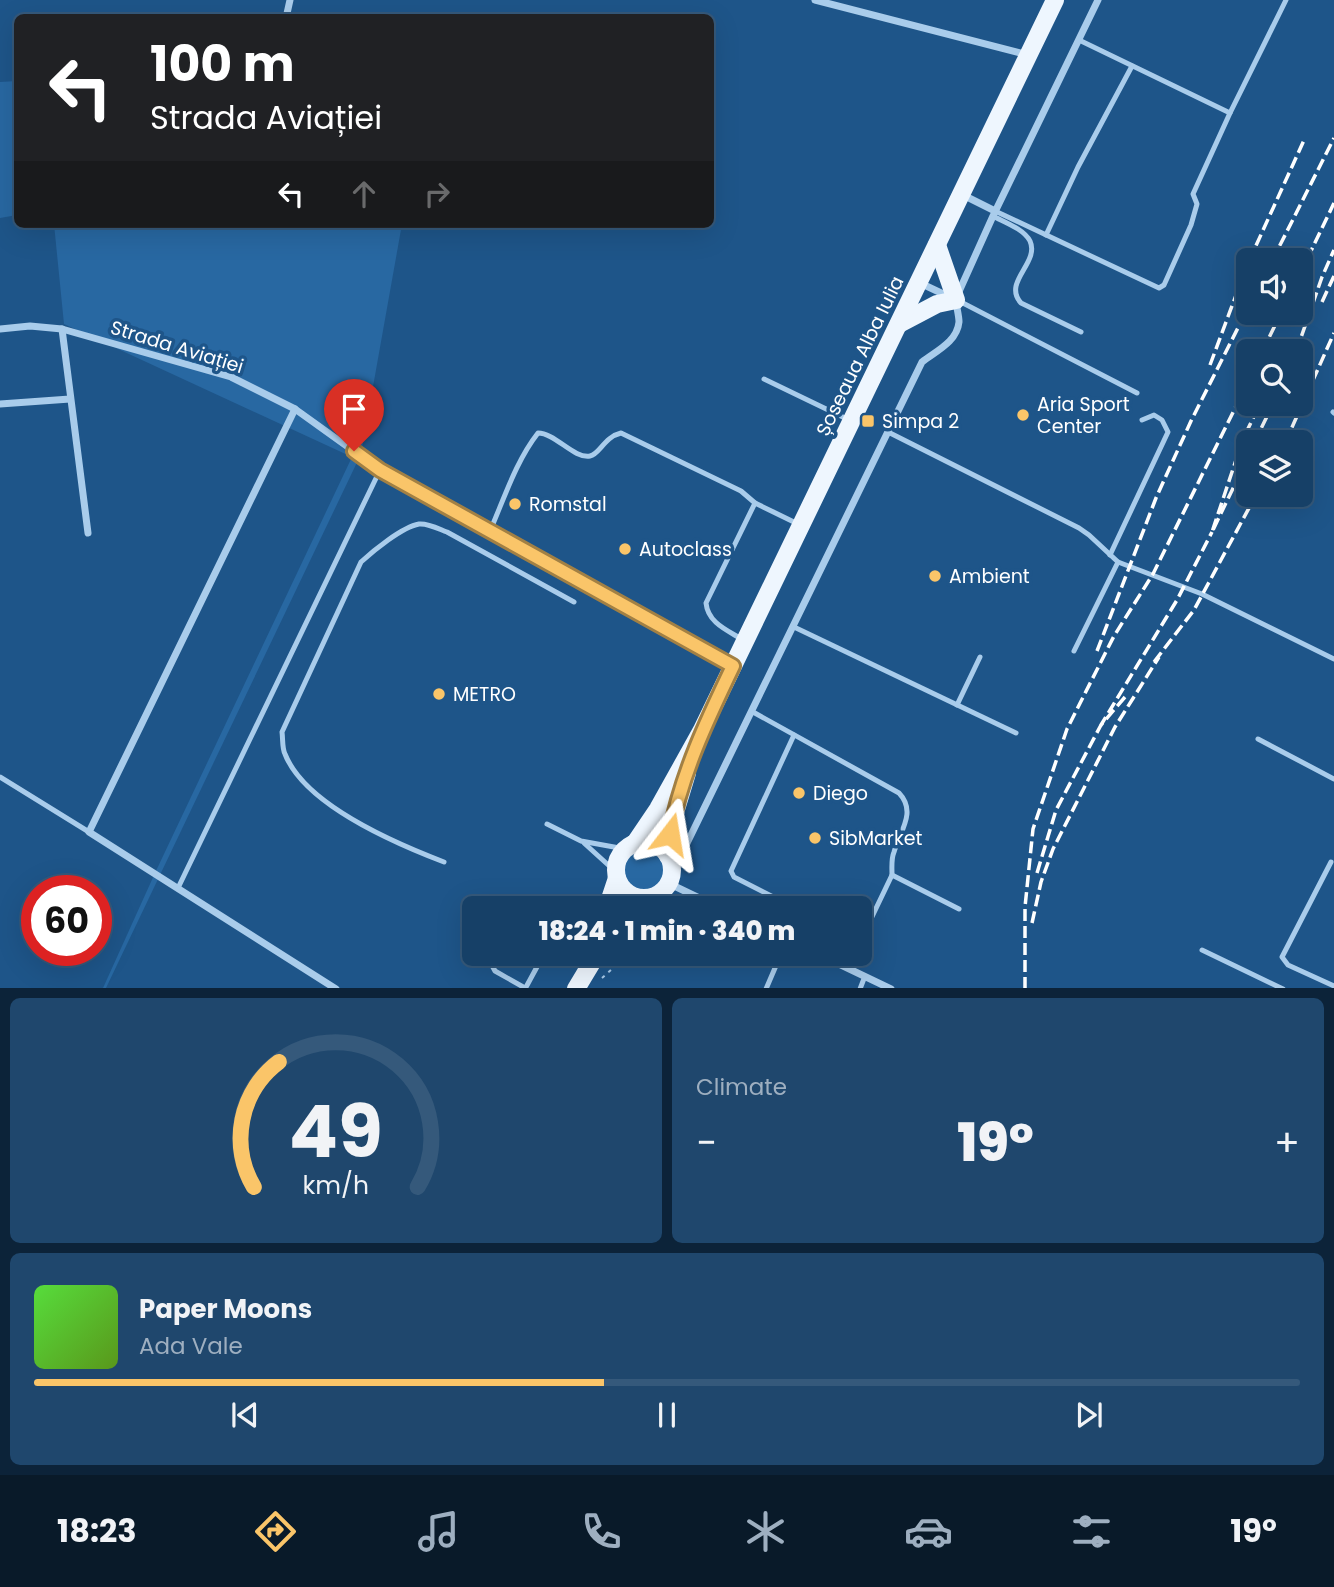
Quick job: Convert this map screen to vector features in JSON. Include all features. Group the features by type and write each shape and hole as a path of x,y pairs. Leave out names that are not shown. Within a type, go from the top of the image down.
{"main road":[{"name":"Șoseaua Alba Iulia","path":"630,846 658,809 702,730 1055,0"},
{"path":"900,324 937,304 956,300 937,245"},
{"name":"Șoseaua Alba Iulia","path":"674,855 674,816 702,730"},
{"path":"611,896 618,860 630,846 654,844 674,855 669,880 662,891 654,896"},
{"path":"617,875 627,892 633,896"},
{"path":"575,988 584,966"},
{"path":"576,988 589,966"}],"street":[{"path":"815,0 1028,55"},
{"path":"674,855 753,712 922,362 949,342 955,333 959,320 956,300 994,213 1098,0"},
{"path":"961,194 994,213"},
{"path":"919,282 956,300"},
{"name":"Strada Aviației","path":"0,328 30,326 62,329 231,377 295,409 380,470 733,666"},
{"path":"62,329 88,533"},
{"path":"0,404 70,400"},
{"path":"295,409 89,832 334,988"},
{"path":"669,880 698,896"},
{"path":"844,966 889,988"}],"lane":[{"path":"994,213 1152,286 1159,288 1164,285 1191,225 1197,205 1193,194 1286,0"},
{"path":"1079,40 1230,113"},
{"path":"1046,235 1078,167 1132,66"},
{"path":"994,213 1029,239 1029,257 1014,291 1016,298 1021,303 1081,332"},
{"path":"956,300 1137,393"},
{"path":"764,379 852,421"},
{"path":"1110,555 1168,432 1162,420 1154,415 1142,420"},
{"path":"888,432 1079,528 1118,562 1202,594 1334,659"},
{"path":"490,531 509,486 538,433 545,433 580,455 588,456 594,454 611,435 621,433 741,491 755,503 801,526"},
{"path":"178,888 380,470"},
{"path":"746,641 710,619 706,603 755,503"},
{"path":"444,862 393,842 326,801 307,785 284,753 282,732 361,562 374,550 420,524 447,532 574,602"},
{"path":"1074,651 1118,562"},
{"path":"794,627 1016,733"},
{"path":"957,705 980,657"},
{"path":"753,712 899,793 905,799 909,812 892,856 892,875 872,917"},
{"path":"771,896 734,877 731,871 794,735"},
{"path":"1258,739 1334,779"},
{"path":"0,777 89,832"},
{"path":"547,824 581,841 617,875"},
{"path":"581,841 630,846"},
{"path":"1331,862 1282,957 1288,965 1334,986"},
{"path":"892,875 959,909"},
{"path":"1202,950 1281,988"},
{"path":"492,966 495,971 525,988 537,966"},
{"path":"766,988 776,966"},
{"path":"860,988 865,976"}],"path":[{"path":"600,979 615,966"}],"shaded area":[{"path":"14,81 14,216 0,218 0,82"},
{"path":"54,228 401,228 361,454 106,988 103,988 155,873 352,457 64,324"},
{"path":"643,848 659,854 665,870 659,886 643,892 627,886 621,870 627,854"}],"railway":[{"path":"1255,248 1305,138"},
{"path":"1279,248 1334,138"},
{"path":"1312,248 1334,203"},
{"path":"1301,339 1334,250"},
{"path":"1322,302 1334,276"},
{"path":"1210,365 1236,295"},
{"path":"1097,651 1156,498 1239,325"},
{"path":"1268,339 1275,325"},
{"path":"1291,430 1334,333"},
{"path":"1025,988 1025,907 1033,829 1067,729 1114,636 1153,574 1236,406"},
{"path":"1247,430 1254,416"},
{"path":"1260,430 1267,416"},
{"path":"1236,460 1212,532 1236,482"},
{"path":"1154,662 1194,610 1250,507"},
{"path":"1125,697 1101,725 1177,600 1212,532"},
{"path":"1032,923 1041,882 1053,849 1115,727 1159,657"},
{"path":"1037,873 1056,810 1101,725"}],"place":[{"name":"Aria Sport Center","path":"1023,415"},
{"name":"Simpa 2","path":"868,421"},
{"name":"Romstal","path":"515,504"},
{"name":"Autoclass","path":"625,549"},
{"name":"Ambient","path":"935,576"},
{"name":"METRO","path":"439,694"},
{"name":"Diego","path":"799,793"},
{"name":"SibMarket","path":"815,838"}],"route":[{"path":"354,451 380,470 733,666 702,730 670,834"}]}
